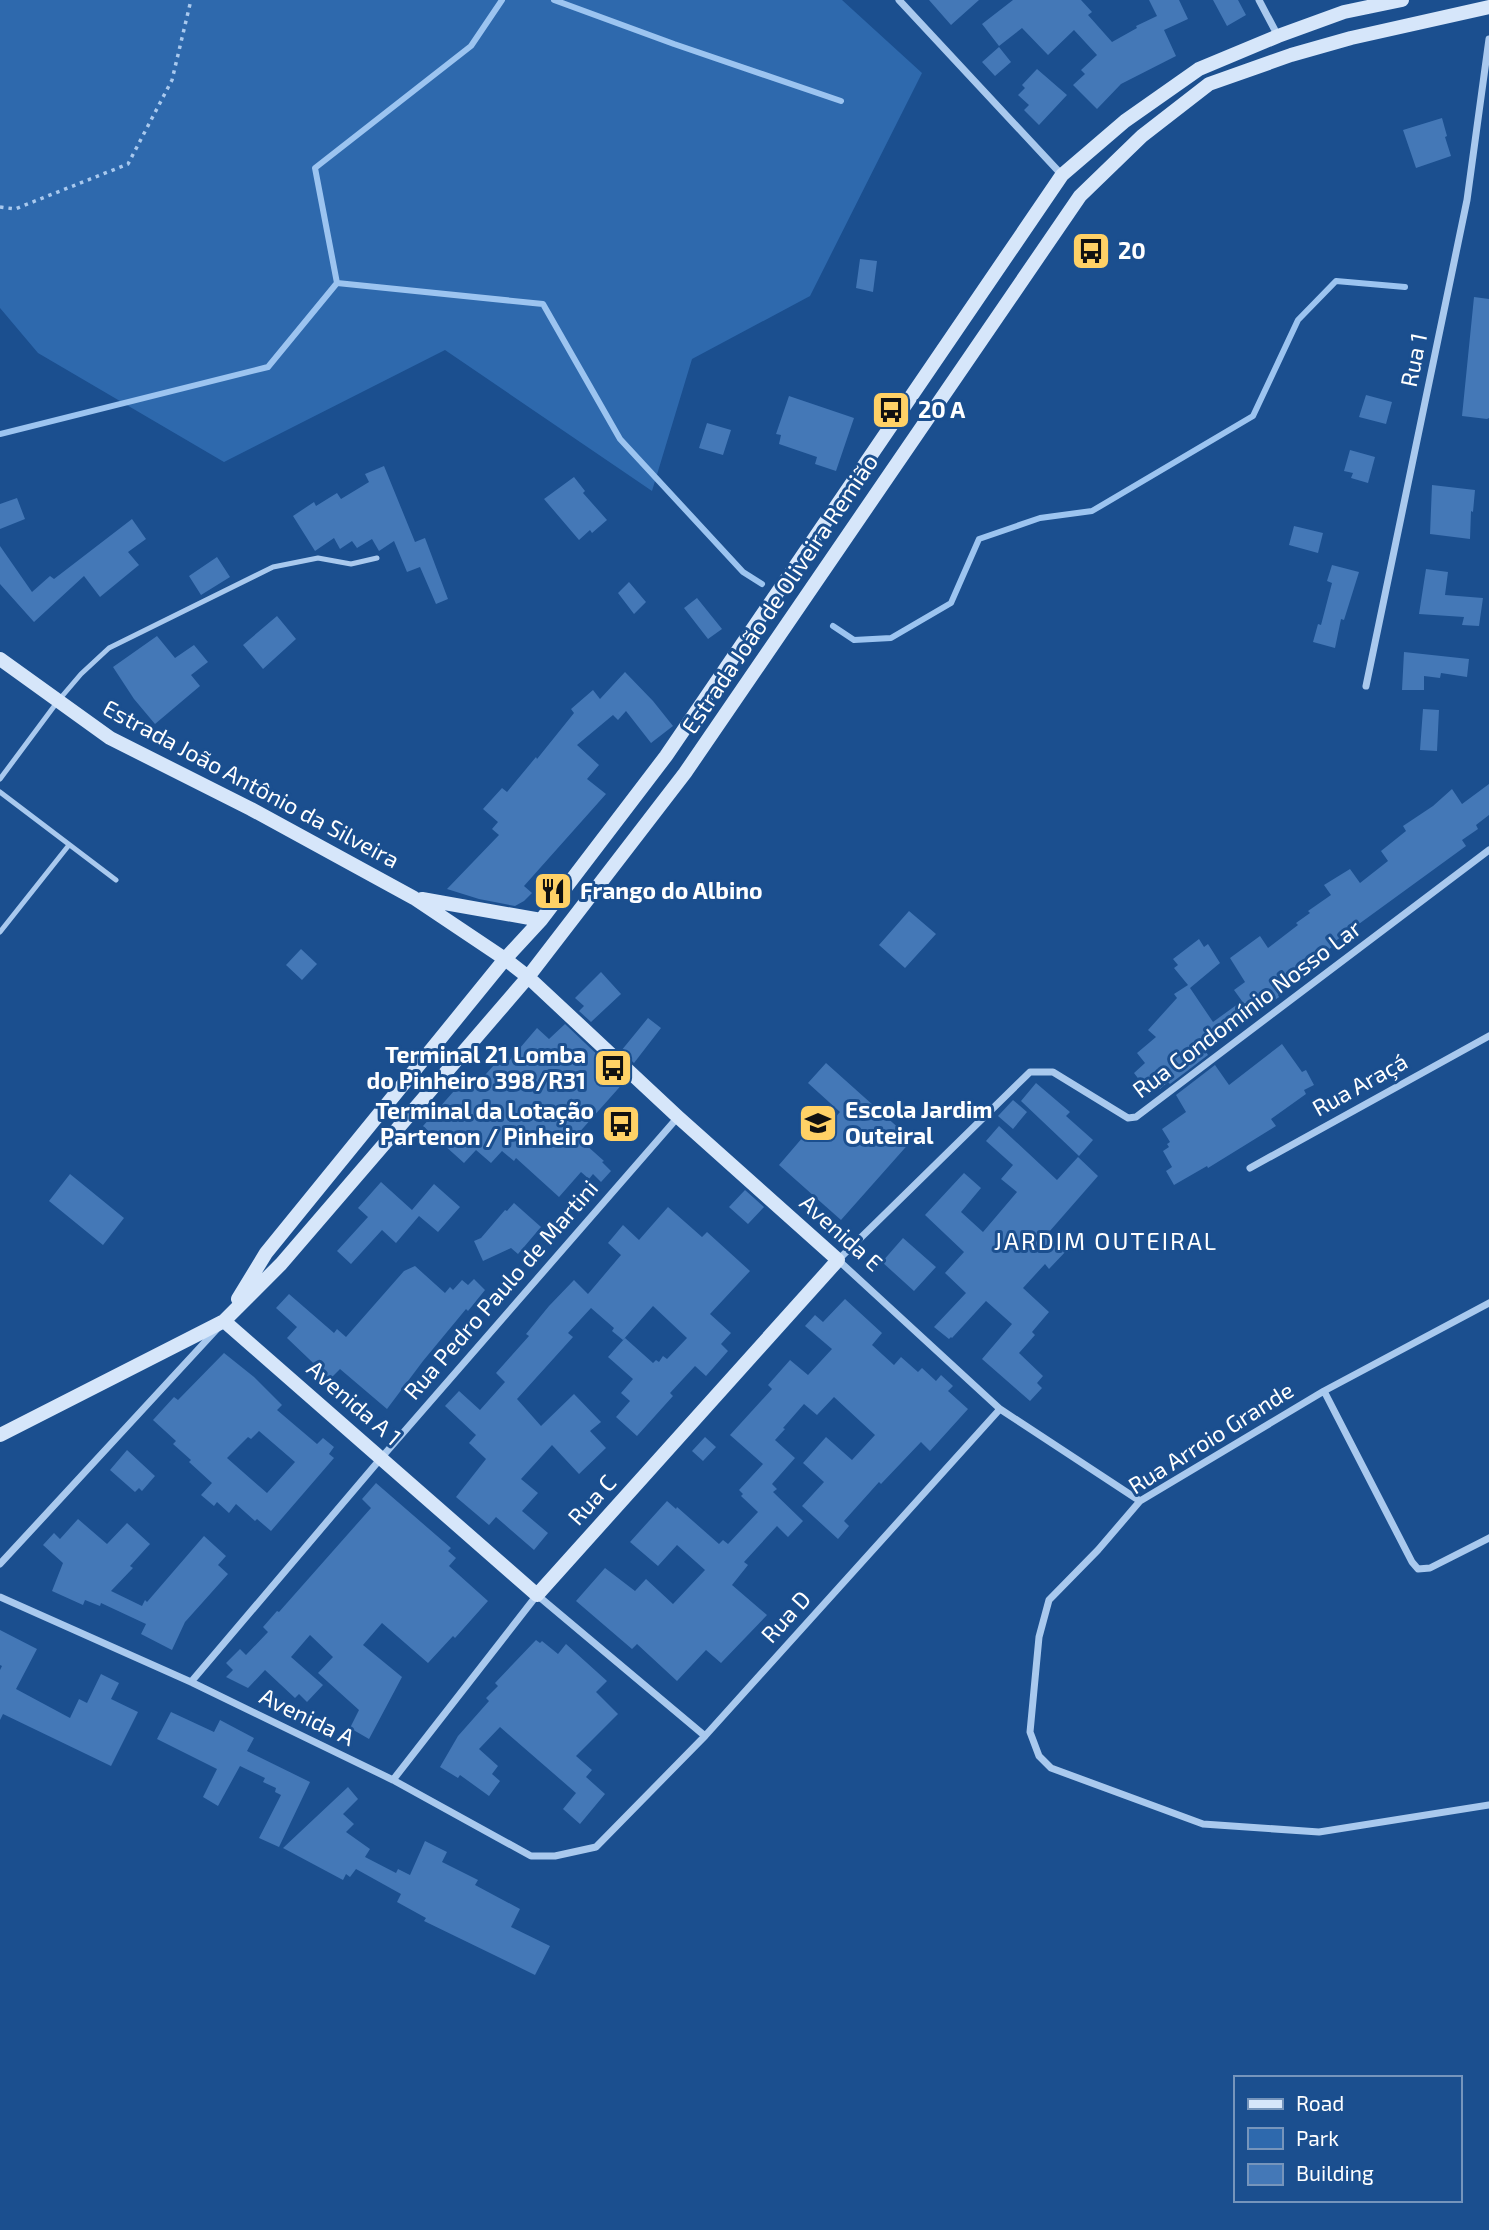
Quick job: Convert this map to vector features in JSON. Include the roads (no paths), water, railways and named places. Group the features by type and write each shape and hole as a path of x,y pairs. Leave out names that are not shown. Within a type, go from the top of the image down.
{"main road":[{"name":"Estrada João de Oliveira Remião","path":"224,1321 266,1253 505,959 541,920 666,756 1062,175 1125,121 1199,69 1344,12 1402,0"},
{"name":"Estrada João de Oliveira Remião","path":"0,1435 224,1321 281,1264 528,977 685,773 1080,196 1142,136 1209,84 1291,55 1351,38 1489,6"},
{"name":"Estrada João Antônio da Silveira","path":"0,659 110,738 251,809 414,898 528,977"},
{"name":"Estrada João Antônio da Silveira","path":"414,898 541,920"},
{"path":"528,977 548,939 547,928 541,920"},
{"name":"Avenida E","path":"528,977 678,1117 838,1260"},
{"name":"Rua C","path":"537,1595 838,1260"},
{"name":"Avenida A 1","path":"224,1321 537,1595"}],"street":[{"path":"899,0 1062,175"},
{"path":"1259,0 1278,36"},
{"name":"Rua 1","path":"1366,686 1467,200 1489,39"},
{"name":"Rua Condomínio Nosso Lar","path":"838,1260 1030,1072 1053,1072 1128,1118 1136,1116 1489,850"},
{"name":"Rua Araçá","path":"1250,1168 1489,1036"},
{"name":"Rua Pedro Paulo de Martini","path":"191,1682 382,1457 678,1117"},
{"name":"Avenida E","path":"838,1260 1000,1409 1140,1501"},
{"name":"Rua Arroio Grande","path":"1489,1303 1324,1391 1140,1501 1098,1550 1049,1600 1039,1637 1030,1732 1039,1756 1051,1768 1203,1824 1319,1832 1489,1805"},
{"path":"0,1564 224,1321"},
{"path":"1324,1391 1418,1569 1430,1568 1489,1538"},
{"name":"Rua D","path":"596,1847 705,1736 1000,1409"},
{"name":"Avenida A 1","path":"537,1595 705,1736"},
{"name":"Rua C","path":"393,1780 537,1595"},
{"name":"Avenida A","path":"0,1597 191,1682 393,1780 531,1856 555,1856 596,1847"}],"lane":[{"path":"0,779 58,701 81,674 109,648 273,566 318,558 336,559 351,564 377,558"},
{"path":"0,792 116,880"},
{"path":"0,932 69,845"}],"waterway":[{"path":"0,434 268,367 337,283 315,168 471,46 502,0"},
{"path":"554,0 841,101"},
{"path":"833,626 854,640 891,638 951,603 979,539 1040,518 1092,511 1253,416 1298,320 1336,281 1405,287"},
{"path":"337,283 543,304 620,439 743,572 762,584"}],"place":[{"name":"20","path":"1091,251"},
{"name":"20 A","path":"891,410"},
{"name":"Frango do Albino","path":"553,891"},
{"name":"Terminal 21 Lomba do Pinheiro 398/R31","path":"613,1068"},
{"name":"Escola Jardim Outeiral","path":"818,1123"},
{"name":"Terminal da Lotação Partenon / Pinheiro","path":"621,1124"}],"district":[{"name":"JARDIM OUTEIRAL","path":"1106,1242"}]}
